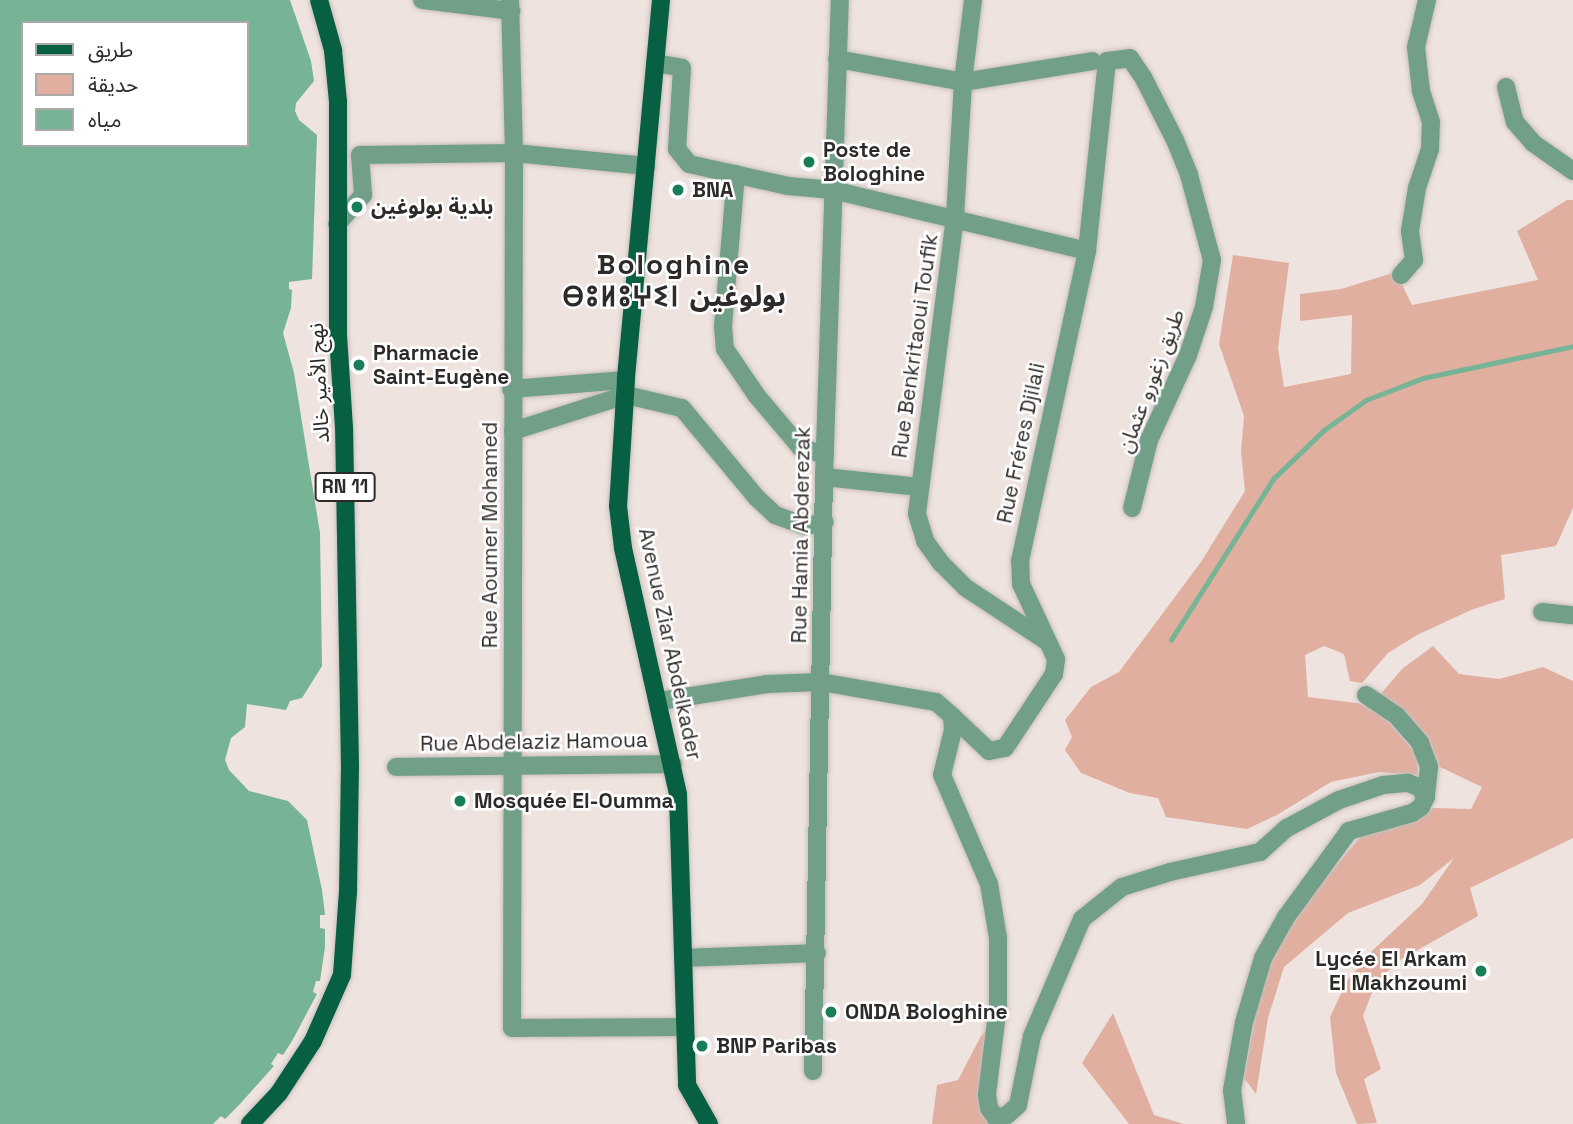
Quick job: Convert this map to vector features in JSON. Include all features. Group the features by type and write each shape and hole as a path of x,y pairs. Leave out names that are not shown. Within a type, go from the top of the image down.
{"main road":[{"name":"نهج الأمير خالد","path":"250,1124 279,1093 313,1041 342,975 348,892 349,767 337,224 338,102 333,50 319,0"},
{"name":"Avenue Ziar Abdelkader","path":"661,0 626,387 618,506 623,548 673,764 682,867 683,1027 687,1085 709,1124"}],"street":[{"path":"422,0 510,6"},
{"name":"Rue Hamia Abderezak","path":"813,1071 824,477 840,0"},
{"name":"Rue Benkritaoui Toufik","path":"974,0 963,82 955,217 917,514 925,541 941,563 967,588 1045,640"},
{"path":"1401,275 1414,260 1410,232 1417,188 1430,149 1431,122 1421,91 1416,47 1427,0"},
{"name":"Rue Aoumer Mohamed","path":"510,6 514,153 512,1028 683,1027"},
{"name":"طريق زغورو عثمان","path":"1099,61 1130,58 1143,77 1189,175 1212,260 1204,307 1188,355 1149,440 1132,508"},
{"path":"837,60 963,82 1099,61"},
{"name":"Rue Fréres Djilali","path":"952,716 989,751 1005,748 1054,674 1056,659 1021,584 1020,561 1087,251 1099,61"},
{"path":"655,64 682,68 677,149 681,158 689,164 788,187 833,190 955,217 1087,251"},
{"path":"1506,87 1515,122 1533,143 1573,171"},
{"path":"337,224 363,195 360,155 514,153 646,166"},
{"path":"736,174 723,327 725,349 757,396 801,448 825,455"},
{"path":"512,389 626,387 682,408 757,498 775,515 806,526 825,522"},
{"path":"513,432 626,387"},
{"path":"824,477 919,487"},
{"path":"1542,612 1573,615"},
{"path":"660,701 767,684 821,682 936,702 952,716 953,730 942,775 989,884 998,939 998,1005 987,1094 989,1108 996,1118 1007,1115 1018,1105 1032,1036 1082,919 1122,887 1159,875 1260,852 1287,828 1339,800 1383,785 1408,783 1419,787 1426,797"},
{"path":"1236,1124 1232,1090 1244,1022 1269,948 1286,917 1349,831 1412,813 1421,807 1426,797 1429,767 1420,743 1396,715 1366,695"},
{"name":"Rue Abdelaziz Hamoua","path":"396,767 673,764"},
{"path":"683,958 817,953"}],"green space":[{"path":"1567,200 1573,200 1573,508 1556,546 1501,555 1505,599 1471,610 1417,635 1388,653 1362,683 1350,681 1344,654 1324,646 1305,655 1308,697 1357,703 1380,712 1417,755 1418,775 1379,772 1331,782 1277,815 1247,829 1166,817 1158,798 1130,793 1081,773 1065,750 1072,737 1065,720 1091,687 1119,672 1201,562 1245,491 1241,451 1244,416 1219,344 1233,255 1289,263 1278,348 1284,387 1351,374 1352,315 1300,321 1300,294 1341,289 1396,272 1412,305 1538,280 1517,231"},
{"path":"1433,646 1459,674 1499,679 1543,667 1573,681 1573,838 1470,888 1478,916 1400,960 1376,982 1363,1016 1381,1069 1364,1079 1377,1123 1357,1124 1336,1073 1330,1017 1347,981 1372,951 1422,904 1454,858 1420,885 1348,913 1284,967 1268,1018 1256,1094 1244,1078 1264,971 1278,921 1313,893 1369,827 1434,808 1471,809 1482,787 1440,767 1428,739 1409,717 1378,697 1402,669"},
{"path":"1113,1013 1154,1115 1184,1124 1129,1124 1082,1063"},
{"path":"991,1026 980,1079 980,1095 996,1124 932,1124 937,1085 958,1080 981,1036"}],"water":[{"path":"0,0 290,0 311,61 314,81 296,103 295,111 299,120 317,135 312,279 289,282 289,289 292,290 291,308 283,333 294,373 320,533 322,666 302,698 290,701 286,710 247,704 245,727 231,738 225,760 229,770 249,791 288,801 307,820 322,890 325,915 320,915 320,928 325,929 325,947 320,981 316,981 313,992 317,994 292,1041 283,1055 278,1053 271,1064 274,1066 239,1105 225,1119 221,1116 213,1124 0,1124"}],"waterway":[{"path":"1171,640 1274,478 1324,430 1366,400 1423,378 1573,346"}],"place":[{"name":"Poste de Bologhine","path":"809,162"},
{"name":"BNA","path":"678,190"},
{"name":"بلدية بولوغين","path":"357,207"},
{"name":"Pharmacie Saint-Eugène","path":"359,365"},
{"name":"Mosquée El-Oumma","path":"460,801"},
{"name":"Lycée El Arkam El Makhzoumi","path":"1481,971"},
{"name":"ONDA Bologhine","path":"831,1012"},
{"name":"BNP Paribas","path":"702,1046"}],"district":[{"name":"Bologhine ⴱⵓⵍⵓⵖⵉⵏ بولوغين","path":"674,280"}]}
